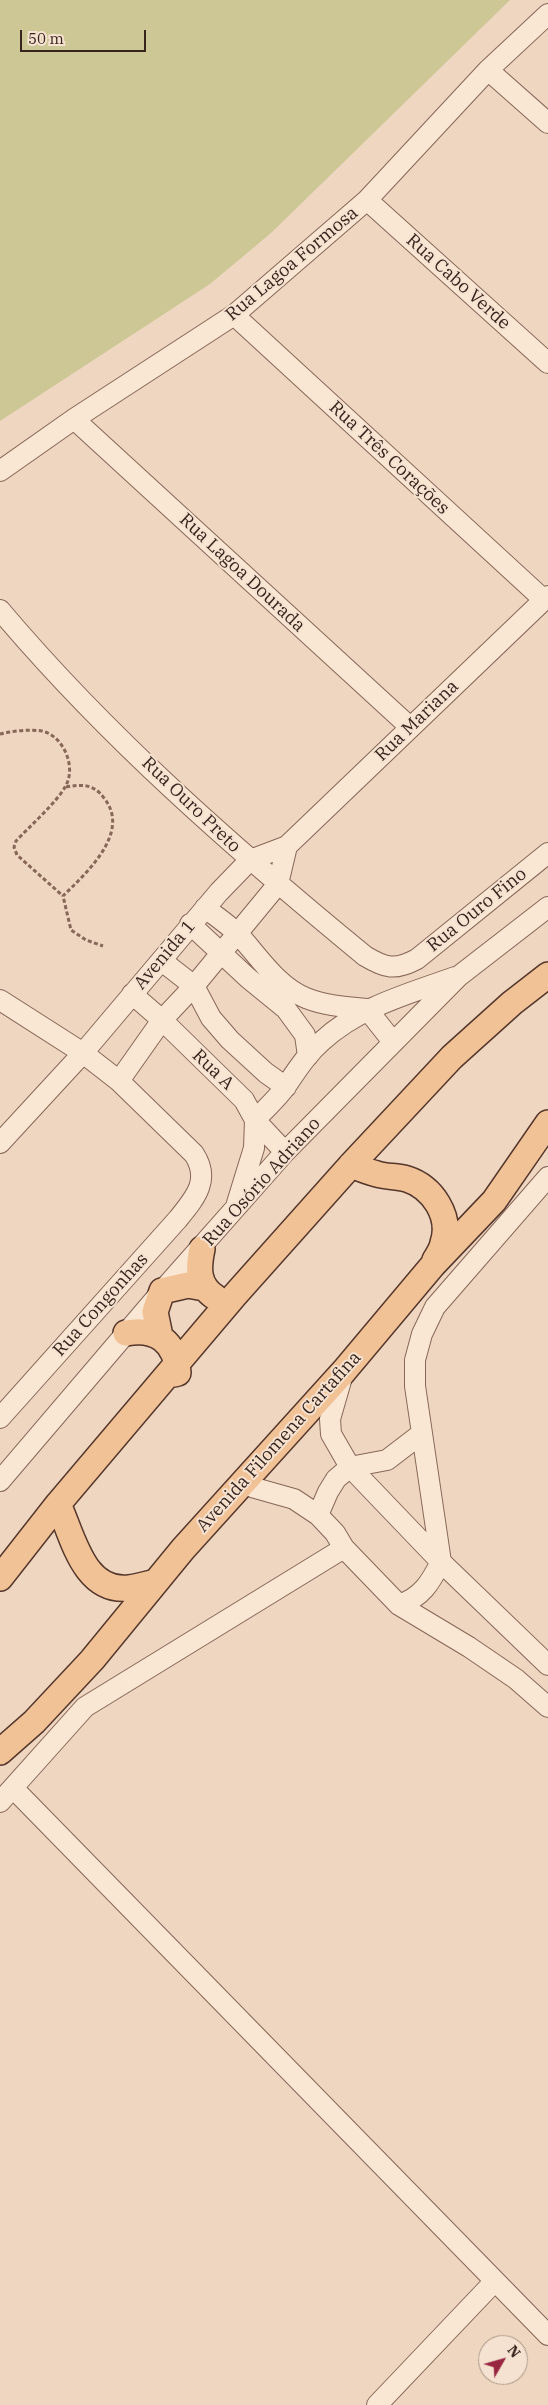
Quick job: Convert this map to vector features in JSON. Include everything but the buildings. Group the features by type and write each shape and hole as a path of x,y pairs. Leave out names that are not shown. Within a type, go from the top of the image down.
{"main road":[{"path":"0,1578 58,1504 235,1295 351,1165 452,1057 512,1002 548,975"},
{"name":"Avenida Filomena Cartafina","path":"0,1752 34,1722 92,1660 156,1582 344,1371 433,1265 494,1200 548,1123"},
{"path":"351,1165 377,1175 406,1178 418,1183 434,1197 442,1210 445,1232 443,1242 433,1265"},
{"path":"202,1249 198,1269 204,1288"},
{"path":"166,1377 178,1373 178,1366 172,1349 160,1336 154,1312 162,1291 188,1285 204,1288 222,1300 234,1303 235,1295"},
{"path":"126,1333 138,1330 160,1336"},
{"path":"58,1504 72,1534 79,1557 96,1578 105,1584 123,1588 156,1582"}],"street":[{"name":"Rua Lagoa Formosa","path":"0,471 74,419 234,315 367,200 488,70 548,14"},
{"path":"488,70 548,123"},
{"name":"Rua Cabo Verde","path":"367,200 548,363"},
{"name":"Rua Três Corações","path":"234,315 546,598"},
{"name":"Rua Lagoa Dourada","path":"74,419 410,727"},
{"name":"Rua Mariana","path":"250,860 287,846 546,598"},
{"name":"Rua Ouro Preto","path":"0,610 98,716 250,860 365,956 380,965 391,967 405,966"},
{"path":"0,1000 83,1053 119,1081 162,1020 194,986 278,884 287,846"},
{"name":"Rua Ouro Fino","path":"405,966 439,943 548,853"},
{"name":"Avenida 1","path":"0,1143 83,1053 162,961 190,924 250,860"},
{"name":"Rua Osório Adriano","path":"0,1481 162,1291 202,1249 286,1152 459,976 548,907"},
{"path":"205,908 238,934 262,963 284,984 305,998 332,1005 367,1009 393,1042"},
{"path":"190,924 248,978 286,1009 305,1036 308,1056"},
{"path":"162,961 194,986"},
{"path":"234,1212 254,1148 255,1120 286,1087 308,1056 330,1035 367,1009 459,976"},
{"name":"Rua A","path":"194,986 211,1018 230,1040 266,1074 286,1087"},
{"name":"Rua A","path":"132,994 162,1020 244,1100 255,1120 286,1152"},
{"name":"Rua Congonhas","path":"0,1418 178,1219 199,1189 203,1174 201,1165 194,1154 119,1081"},
{"path":"399,1605 419,1596 428,1587 442,1562 415,1386 415,1360 422,1334 435,1307 548,1177"},
{"path":"344,1371 332,1410 331,1434 350,1467 442,1562 548,1665"},
{"path":"318,1515 336,1479 350,1467 387,1460 421,1434"},
{"path":"243,1483 294,1499 318,1515 335,1533 344,1548 399,1605 469,1647 516,1679 548,1707"},
{"path":"344,1548 85,1707 6,1795 548,2335"},
{"path":"377,2405 494,2282"}],"path":[{"path":"0,734 29,730 44,732 55,738 65,749 70,764 70,775 66,787 16,841 14,847 17,855 63,896 71,930 86,940 103,946"},
{"path":"63,896 100,856 112,827 112,813 107,801 99,791 89,785 66,787"}],"shaded area":[{"path":"0,0 510,0 271,233 210,284 0,421"}]}
